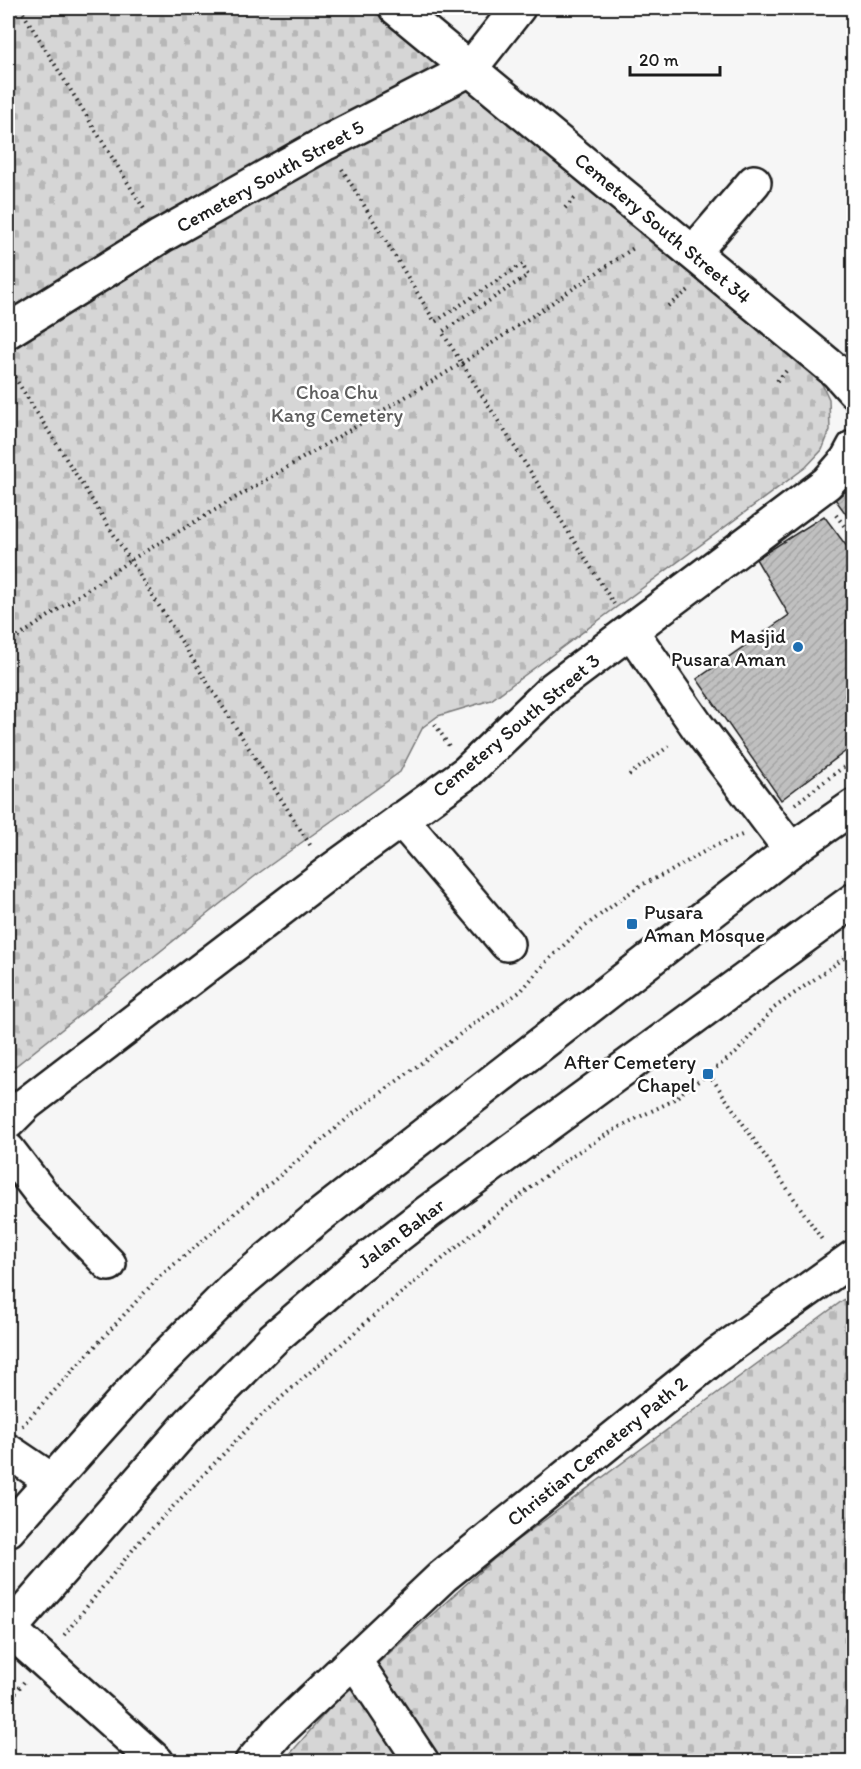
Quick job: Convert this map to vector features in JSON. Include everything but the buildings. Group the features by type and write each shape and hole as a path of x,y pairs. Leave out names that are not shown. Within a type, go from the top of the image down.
{"main road":[{"name":"Cemetery South Street 34","path":"396,8 837,372 854,391"},
{"name":"Cemetery South Street 5","path":"8,331 161,236 326,143 470,69 518,8"},
{"path":"693,253 754,182"},
{"path":"791,850 697,726 631,631 827,483 847,460 854,447"},
{"name":"Cemetery South Street 3","path":"8,1122 26,1104 328,873 467,772 553,689 631,631"},
{"path":"8,1530 144,1378 236,1286 317,1218 791,850 854,807"},
{"path":"401,819 507,944"},
{"name":"Jalan Bahar","path":"8,1630 190,1423 273,1339 357,1267 419,1219 854,900"},
{"path":"8,1150 44,1197 108,1264"},
{"name":"Christian Cemetery Path 2","path":"252,1761 278,1732 443,1576 717,1355 849,1271"},
{"path":"11,1442 51,1480"},
{"path":"8,1630 157,1761"},
{"path":"354,1660 422,1761"}],"path":[{"path":"20,8 161,236"},
{"path":"326,143 435,322 522,264 528,275 442,332 631,631"},
{"path":"565,208 570,204"},
{"path":"8,644 129,561 461,364 663,228"},
{"path":"8,367 328,873"},
{"path":"834,512 854,539"},
{"path":"435,724 449,746"},
{"path":"629,775 697,726"},
{"path":"11,1442 157,1279 354,1113 521,991 546,962 579,931 640,885 710,849 770,823 854,759"},
{"path":"8,1702 139,1542 255,1420 370,1318 572,1155 621,1126 670,1102 736,1053 774,1008 854,951"},
{"path":"708,1074 849,1271"}],"green space":[{"name":"Choa Chu Kang Cemetery","path":"8,8 370,8 497,110 821,382 829,399 830,430 822,450 806,467 491,700 438,716 423,727 400,772 259,873 8,1072"},
{"path":"853,1293 853,1761 283,1762 334,1703 505,1549"}],"place":[{"name":"Masjid Pusara Aman","path":"798,647"},
{"name":"Pusara Aman Mosque","path":"632,924"},
{"name":"After Cemetery Chapel","path":"708,1074"}]}
